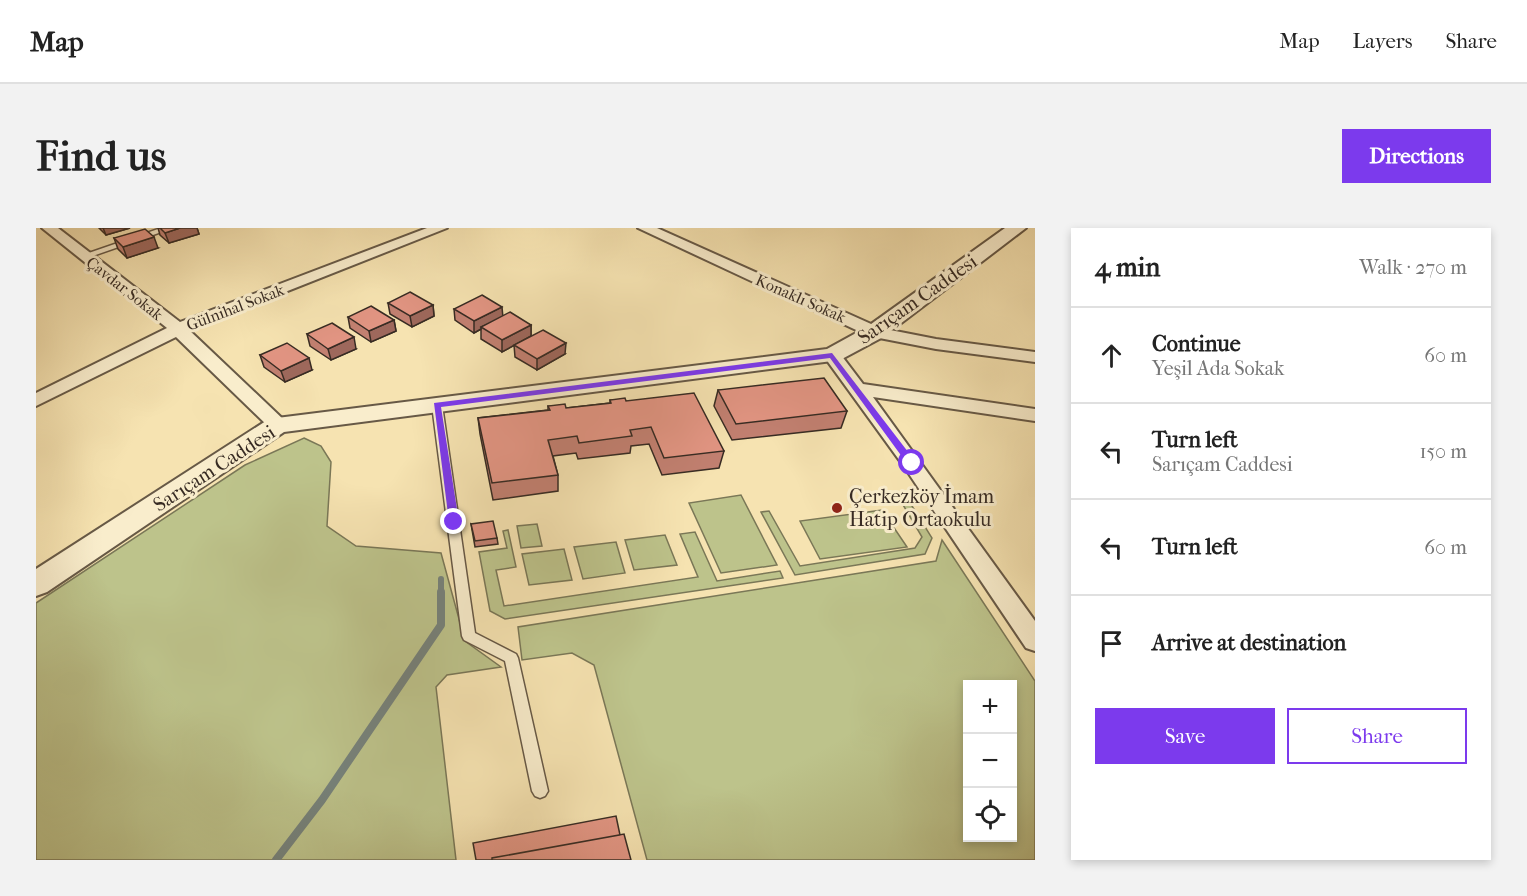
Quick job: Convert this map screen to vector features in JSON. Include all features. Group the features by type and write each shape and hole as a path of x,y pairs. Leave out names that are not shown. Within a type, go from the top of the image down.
{"street":[{"name":"Çavdar Sokak","path":"49,228 178,329 278,425"},
{"name":"Gülnihal Sokak","path":"36,400 178,329 440,228"},
{"name":"Konaklı Sokak","path":"645,228 875,332 936,344 1035,357"},
{"name":"Sarıçam Caddesi","path":"36,584 278,425 840,351 875,332 1017,228"},
{"path":"936,344 840,351 857,389 1035,641"},
{"path":"857,389 1035,415"}],"lane":[{"path":"84,256 169,228"},
{"path":"437,405 469,636 511,658 540,791"}],"green space":[{"path":"304,438 321,446 331,462 327,526 356,546 441,553 465,641 501,667 447,675 436,687 456,860 36,860 36,603 245,465"},
{"path":"741,495 777,565 721,573 689,503"},
{"path":"899,498 907,498 932,538 925,554 795,575 761,512 769,511 800,566 915,548 922,537"},
{"path":"882,510 907,547 820,559 800,521"},
{"path":"537,524 542,546 521,548 517,526"},
{"path":"508,530 516,567 496,570 504,606 698,577 680,534 695,532 717,581 780,571 783,578 505,619 490,611 479,552 507,548 503,531"},
{"path":"665,535 677,565 634,570 625,540"},
{"path":"942,540 1035,681 1035,860 647,860 594,665 572,653 522,660 518,627 936,561"},
{"path":"616,542 625,573 583,579 574,547"},
{"path":"564,549 572,580 529,585 522,554"}],"building":[{"path":"160,228 180,228 165,233"},
{"path":"145,229 154,237 123,247 114,238"},
{"path":"410,292 433,305 410,316 388,303"},
{"path":"482,295 502,307 474,321 454,309"},
{"path":"371,306 394,320 369,331 348,317"},
{"path":"510,312 531,325 502,340 481,327"},
{"path":"332,323 354,337 328,349 307,334"},
{"path":"543,330 566,343 537,359 514,345"},
{"path":"287,343 309,358 281,371 260,355"},
{"path":"824,378 847,411 736,424 718,390"},
{"path":"694,393 724,451 664,458 651,427 630,430 632,436 579,443 577,436 548,440 558,475 492,483 478,418 550,410 548,406 565,404 566,408 611,403 610,400 625,398 626,401"},
{"path":"493,521 497,538 475,541 471,524"},
{"path":"616,816 620,835 492,858 492,860 476,860 473,843"},
{"path":"624,834 631,860 492,860 492,858"}],"waterway":[{"path":"276,860 322,800 441,625 441,579"}],"place":[{"name":"Çerkezköy İmam Hatip Ortaokulu","path":"837,508"}],"route":[{"path":"454,522 437,405 832,355 912,463"}]}
